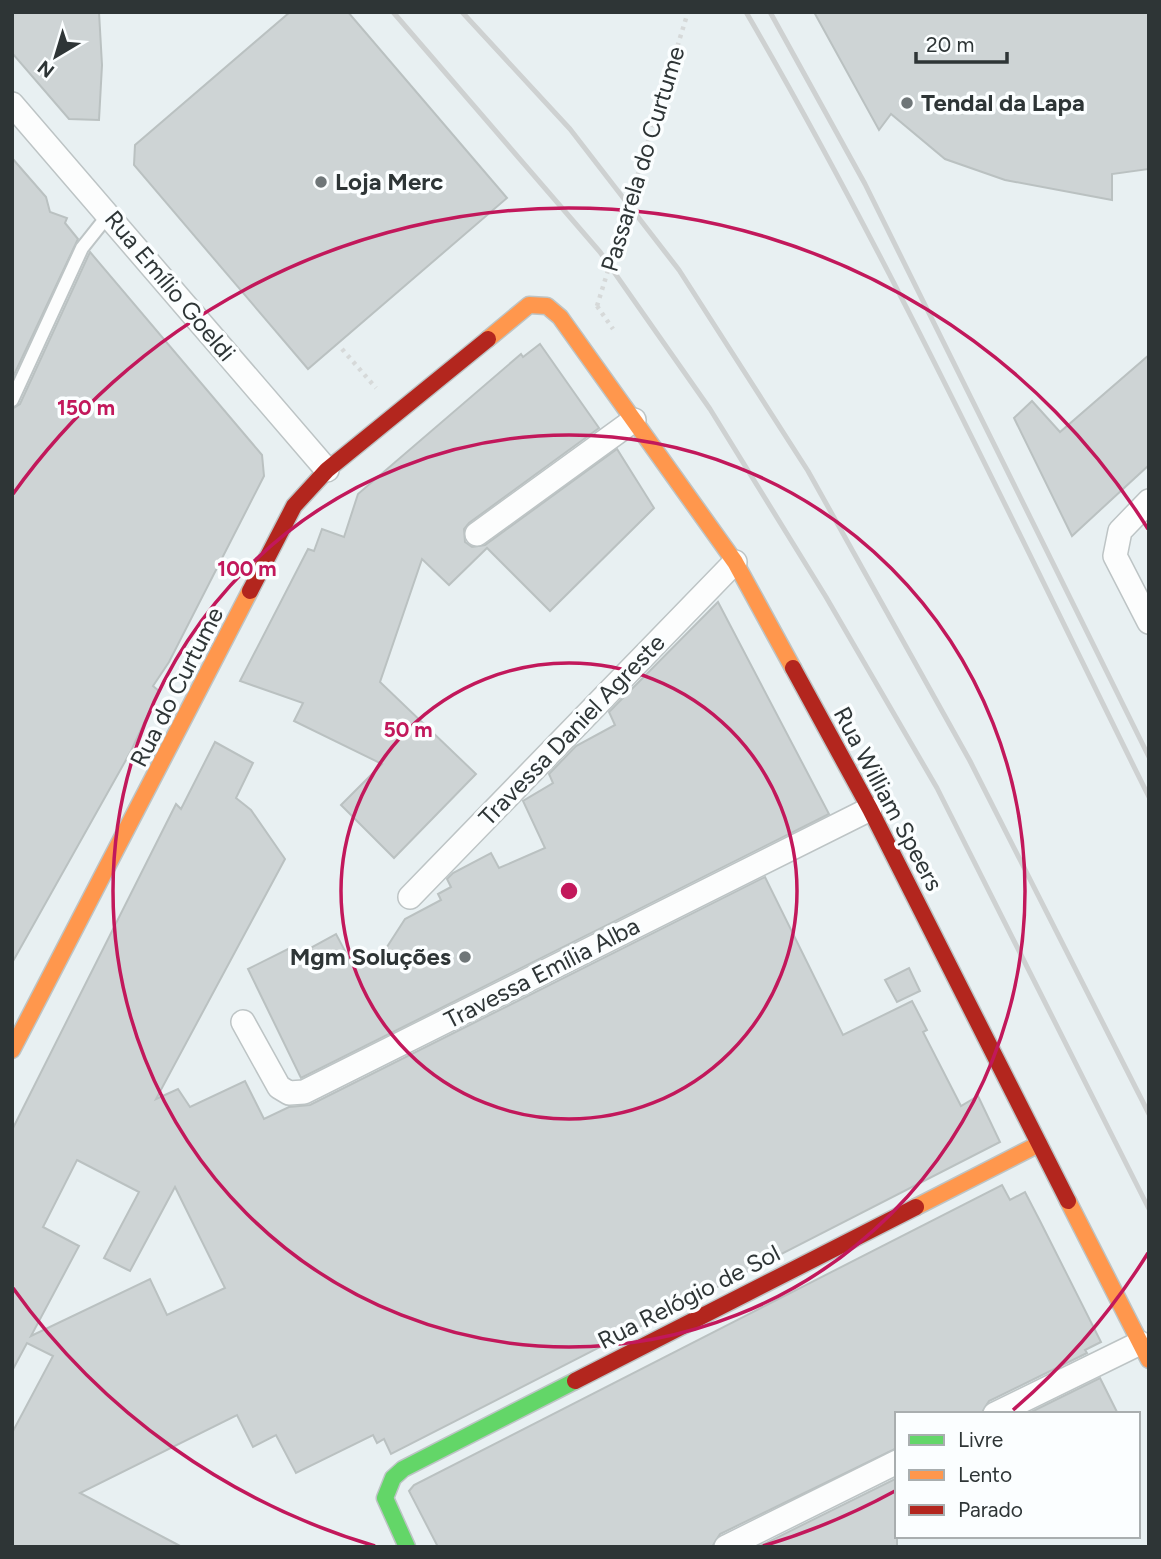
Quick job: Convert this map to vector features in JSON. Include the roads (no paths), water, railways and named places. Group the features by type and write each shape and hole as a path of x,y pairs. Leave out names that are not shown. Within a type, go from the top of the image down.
{"street":[{"name":"Rua Emílio Goeldi","path":"12,104 327,470"},
{"name":"Rua William Speers","path":"529,305 538,302 547,305 563,320 735,562 870,809 1144,1352"},
{"name":"Rua do Curtume","path":"12,1050 234,627 294,506 327,470 529,305"},
{"path":"477,534 634,420"},
{"path":"1149,501 1120,531 1115,556 1149,622"},
{"name":"Travessa Daniel Agreste","path":"410,897 735,562"},
{"name":"Travessa Emília Alba","path":"243,1022 279,1087 289,1093 304,1092 870,809"},
{"name":"Rua Relógio de Sol","path":"407,1547 388,1511 386,1490 393,1478 403,1469 1039,1144"},
{"path":"1000,1412 1144,1352"},
{"path":"726,1547 895,1463"}],"lane":[{"path":"12,400 82,248 109,215"}],"railway":[{"path":"393,12 600,252 710,409 826,597 937,788 1149,1209"},
{"path":"462,12 570,129 679,270 808,471 970,761 1149,1114"},
{"path":"746,12 904,303 1149,797"},
{"path":"770,12 865,184 1149,757"}],"place":[{"name":"Tendal da Lapa","path":"907,103"},
{"name":"Loja Merc","path":"321,182"},
{"name":"Mgm Soluções","path":"465,957"}]}
